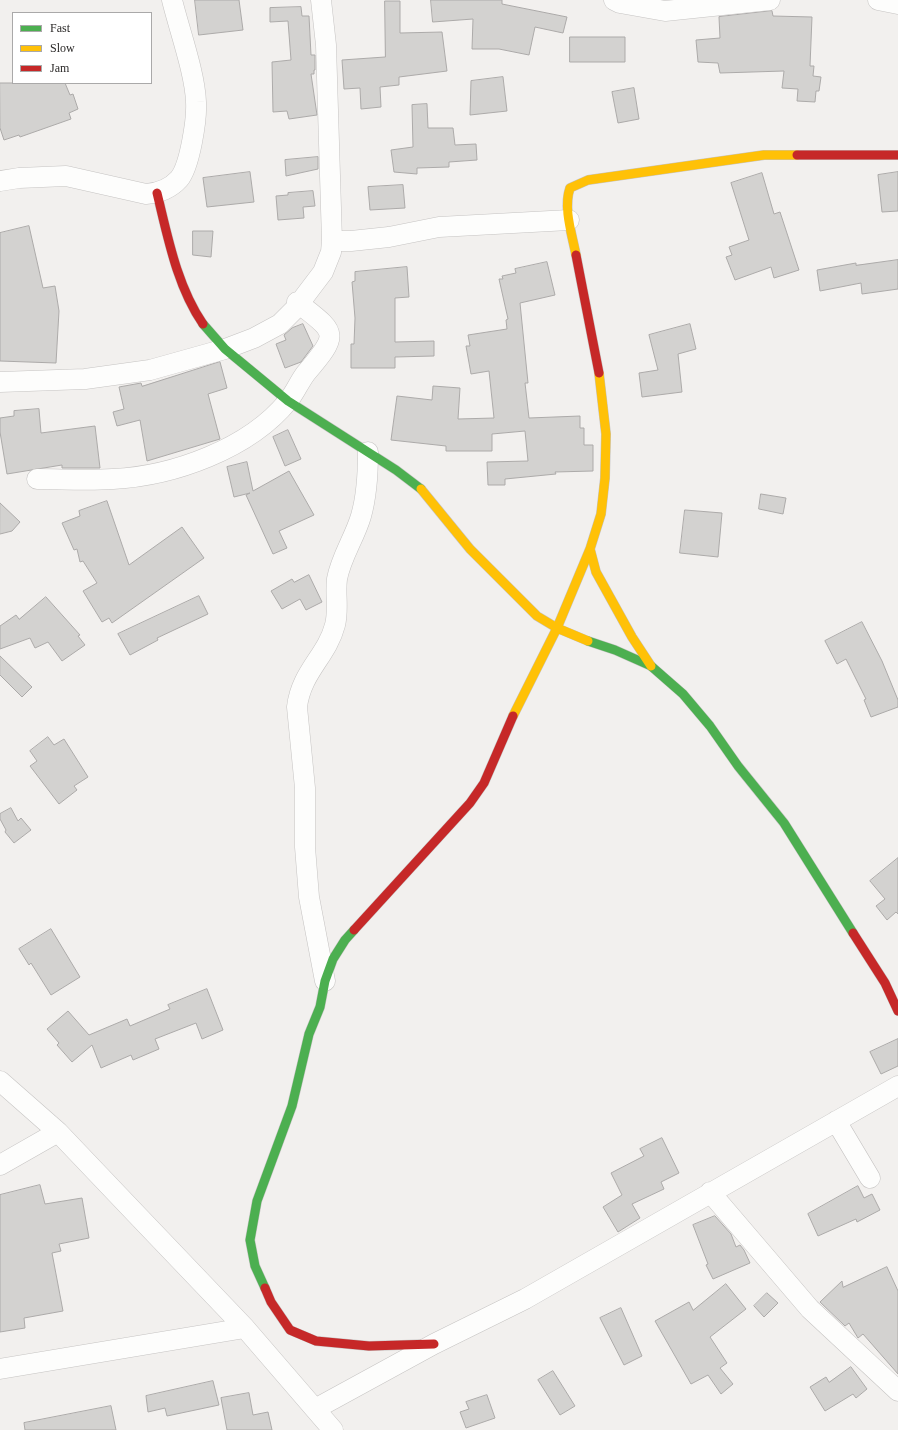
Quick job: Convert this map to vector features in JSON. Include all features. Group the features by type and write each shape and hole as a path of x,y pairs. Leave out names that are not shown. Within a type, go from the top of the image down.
{"street":[{"path":"0,181 19,178 66,176 146,194 157,193 170,187 180,178 185,166 192,137 196,102 194,84 172,0"},
{"path":"0,382 85,379 150,370 226,349 254,338 280,324 298,303 328,262 332,241 326,45 321,0"},
{"path":"614,0 620,3 665,11 770,0"},
{"path":"878,0 898,4"},
{"path":"434,1344 369,1346 316,1340 290,1330 271,1302 255,1266 250,1240 256,1201 292,1106 309,1034 320,1007 325,981 333,959 344,940 402,880 470,803 484,783 519,702 557,628 590,549 601,514 605,478 606,434 598,369 569,220 567,196 570,188 588,180 764,155 898,155"},
{"path":"157,193 174,259 185,291 194,311 205,327 226,349 288,401 420,487 470,549 537,616 557,628 590,642 615,650 651,666 684,694 710,726 738,766 784,823 885,983 898,1011"},
{"path":"332,241 351,242 389,238 439,227 569,220"},
{"path":"37,479 112,479 138,477 179,468 224,450 259,429 288,401 305,374 322,355 329,342 329,332 326,325 298,303"},
{"path":"325,981 309,897 305,847 305,788 297,708 298,695 305,677 326,646 335,625 338,579 342,562 360,517 367,489 368,452"},
{"path":"590,549 596,572 632,637 651,666"},
{"path":"0,1081 58,1132 245,1328 333,1430"},
{"path":"315,1409 434,1344 525,1299 898,1086"},
{"path":"836,1121 870,1178"},
{"path":"0,1165 58,1132"},
{"path":"710,1192 810,1309 898,1391"},
{"path":"0,1369 245,1328"}],"building":[{"path":"195,0 239,0 243,30 199,35"},
{"path":"431,0 502,0 502,4 567,17 563,33 535,27 529,55 499,49 472,49 473,19 433,22"},
{"path":"385,1 400,1 400,33 442,32 447,71 399,77 399,85 380,87 381,107 361,109 360,88 344,89 342,60 385,57"},
{"path":"301,7 302,16 309,16 311,55 315,55 315,70 314,74 311,74 317,115 289,119 287,111 273,112 272,62 291,60 288,21 270,22 270,8"},
{"path":"772,11 773,16 812,17 810,66 814,66 813,76 821,77 819,91 816,91 815,102 797,101 798,89 782,88 784,71 720,73 718,63 698,62 696,40 720,38 719,17"},
{"path":"570,37 625,37 625,62 570,62"},
{"path":"503,77 507,111 470,115 471,81"},
{"path":"0,83 65,84 70,95 73,94 78,109 69,113 71,119 20,137 19,135 4,140 0,128"},
{"path":"634,88 639,119 618,123 612,92"},
{"path":"427,104 428,128 453,128 455,145 476,144 477,160 449,162 449,167 417,168 417,174 394,172 391,150 413,147 412,105"},
{"path":"318,157 318,169 286,176 285,160"},
{"path":"250,172 254,202 207,207 203,178"},
{"path":"898,172 898,211 882,212 878,175"},
{"path":"762,173 774,214 780,212 799,270 774,278 771,267 735,280 726,257 732,255 729,247 749,240 731,183"},
{"path":"403,185 405,208 370,210 368,187"},
{"path":"313,191 315,206 303,207 304,218 278,220 276,196 288,195 288,193"},
{"path":"29,226 43,288 55,286 59,311 56,363 0,361 0,233"},
{"path":"193,231 213,231 211,257 193,255"},
{"path":"898,260 898,289 862,294 861,283 820,291 817,270 856,263 856,265"},
{"path":"547,262 555,295 520,303 528,383 525,383 529,418 580,416 580,428 584,428 584,445 593,445 593,471 555,472 556,474 505,479 505,485 488,485 487,462 528,461 525,431 492,434 492,451 446,451 446,446 391,440 397,396 432,400 433,386 460,388 458,419 494,418 489,371 471,374 466,346 470,346 468,335 507,329 506,320 508,319 499,279 503,279 502,276 516,273 515,269"},
{"path":"407,267 409,297 395,298 395,342 434,341 434,356 395,357 395,368 351,368 351,344 354,344 355,318 352,282 355,281 355,272"},
{"path":"303,324 313,346 301,362 285,368 276,344 286,340 284,335 292,328"},
{"path":"690,324 696,349 678,354 682,392 642,397 639,373 658,370 649,335"},
{"path":"220,362 227,388 208,394 220,439 147,461 140,420 117,426 113,412 124,409 119,387 141,383 142,386"},
{"path":"39,409 41,433 95,426 100,468 62,468 62,465 7,474 0,432 0,418 14,416 14,411"},
{"path":"288,430 301,459 285,466 273,437"},
{"path":"247,462 253,491 289,471 314,515 279,531 287,548 273,554 246,495 250,493 234,497 227,467"},
{"path":"761,494 786,498 783,514 759,509"},
{"path":"107,501 129,565 182,527 204,558 112,623 109,618 102,622 83,591 97,583 83,561 80,562 77,549 74,550 62,523 80,516 79,511"},
{"path":"0,503 20,522 12,531 0,534"},
{"path":"685,510 722,513 718,557 680,553"},
{"path":"309,575 322,602 306,610 300,599 282,609 271,591 292,579 294,582"},
{"path":"199,596 208,614 157,638 158,640 130,655 118,634"},
{"path":"46,597 80,635 78,636 85,645 62,661 48,642 35,648 30,638 0,649 0,626 16,615 19,619"},
{"path":"862,622 882,661 898,700 898,707 871,717 864,700 866,699 846,659 837,664 825,641"},
{"path":"0,656 32,687 22,697 0,675"},
{"path":"48,737 54,745 64,739 88,777 74,786 77,790 59,804 30,766 37,761 30,751"},
{"path":"11,808 18,821 21,818 31,830 14,843 5,832 6,830 0,819 0,814"},
{"path":"898,858 898,914 896,912 887,920 876,906 885,899 870,881"},
{"path":"51,929 80,977 51,995 31,963 29,965 19,949"},
{"path":"207,989 223,1030 202,1039 196,1023 155,1039 159,1049 133,1060 131,1055 101,1068 92,1045 72,1062 57,1045 59,1043 47,1029 68,1011 89,1035 127,1019 130,1026 170,1009 168,1005"},
{"path":"898,1039 898,1066 881,1074 870,1052"},
{"path":"662,1138 679,1173 661,1182 664,1189 632,1204 640,1218 618,1232 603,1207 622,1195 611,1173 644,1156 640,1149"},
{"path":"40,1185 45,1204 82,1198 89,1238 59,1244 61,1251 52,1253 63,1311 24,1318 25,1328 0,1332 0,1195"},
{"path":"858,1186 864,1198 872,1194 880,1210 857,1222 856,1219 818,1236 808,1214"},
{"path":"715,1216 731,1234 736,1247 740,1245 744,1250 750,1263 713,1279 706,1265 708,1264 693,1225"},
{"path":"887,1267 898,1291 898,1374 863,1334 858,1338 849,1323 845,1326 820,1302 842,1281 843,1287"},
{"path":"726,1284 746,1309 710,1337 727,1363 720,1368 733,1384 721,1394 708,1375 691,1384 655,1321 689,1302 693,1310"},
{"path":"767,1293 778,1303 764,1317 754,1306"},
{"path":"621,1308 642,1356 624,1365 600,1318"},
{"path":"851,1367 867,1389 856,1398 853,1394 825,1411 810,1387 826,1377 829,1382"},
{"path":"553,1371 575,1406 560,1415 538,1380"},
{"path":"213,1381 219,1405 167,1416 165,1408 148,1412 146,1396"},
{"path":"249,1393 253,1415 268,1412 272,1430 227,1430 221,1398"},
{"path":"487,1395 495,1418 466,1428 460,1412 469,1409 466,1402"},
{"path":"111,1406 116,1430 25,1430 24,1423"}],"traffic: fast":[{"path":"203,324 225,349 288,401 396,470 421,489"},
{"path":"588,641 615,650 651,666 683,694 710,726 738,766 784,823 853,933"},
{"path":"265,1288 255,1266 250,1240 257,1201 292,1106 309,1034 320,1007 325,981 333,959 345,940 354,930"}],"traffic: slow":[{"path":"576,255 570,230 567,204 570,188 588,180 764,155 797,155"},
{"path":"599,373 606,434 605,478 601,514 590,549 596,572 632,637 651,666"},
{"path":"421,489 470,549 537,616 557,628 588,641"},
{"path":"513,716 557,628 590,549"}],"traffic: jam":[{"path":"797,155 898,155"},
{"path":"157,193 174,261 186,294 203,324"},
{"path":"576,255 599,373"},
{"path":"354,930 470,803 484,783 513,716"},
{"path":"853,933 885,983 898,1011"},
{"path":"265,1288 271,1302 290,1330 316,1341 369,1346 434,1344"}]}
